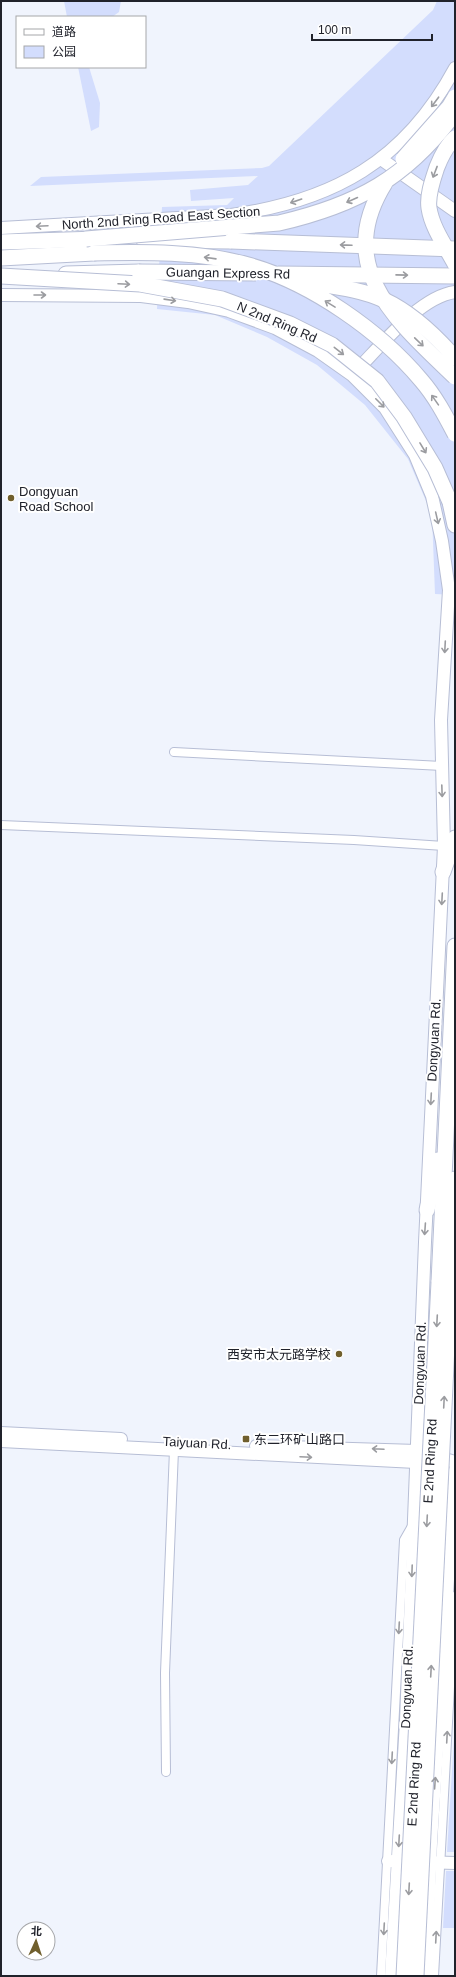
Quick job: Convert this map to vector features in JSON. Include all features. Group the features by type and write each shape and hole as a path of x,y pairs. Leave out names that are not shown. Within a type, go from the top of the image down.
{"highway":[{"path":"455,98 449,107 391,174 377,196 371,212 366,243 372,279 379,294 408,332 455,377"},
{"path":"1,242 86,239 279,223 310,216 363,196 385,182 425,151 455,113"},
{"path":"455,138 440,160 431,183 429,208 437,230 455,264"},
{"path":"86,239 231,241 455,249"},
{"path":"1,258 124,252 205,257 249,265 286,280 318,296 389,345 422,380 440,407 455,434"},
{"name":"Guangan Express Rd","path":"1,276 139,272 455,276"},
{"path":"258,273 354,291 383,300 401,309 418,321 455,358"},
{"name":"N 2nd Ring Rd","path":"1,276 140,284 214,298 290,324 332,345 377,381 404,417 431,461 450,502 455,525"},
{"path":"443,872 450,842"},
{"name":"E 2nd Ring Rd","path":"416,1976 444,1283 447,1118 455,946"},
{"path":"427,1210 447,1118"},
{"name":"E 2nd Ring Rd","path":"404,1976 444,1283 454,1210 455,1179"}],"main road":[{"name":"North 2nd Ring Road East Section","path":"1,228 231,215 266,210 317,194 358,175 381,159 405,138 442,92 455,68"},
{"path":"381,159 455,211"},
{"path":"352,375 417,309 444,293 455,292"},
{"path":"1,295 141,296 188,302 215,308 275,328 318,351 352,375 385,408 414,455 432,496 442,541 449,590 441,720 442,766 450,842"},
{"name":"Dongyuan Rd.","path":"391,1976 393,1861 406,1714 443,872"},
{"name":"Taiyuan Rd.","path":"1,1433 261,1446 326,1447 417,1457"},
{"name":"Taiyuan Rd.","path":"1,1441 174,1450 417,1457"},
{"path":"417,1457 455,1462"},
{"path":"417,1457 455,1475"},
{"path":"426,1976 435,1863 455,1470"},
{"path":"393,1861 455,1863"}],"street":[{"path":"174,752 442,766"},
{"path":"1,825 346,840 450,842"},
{"path":"166,1772 165,1673 174,1450"},
{"path":"434,1976 435,1863 455,1596"},
{"path":"381,1976 393,1861"}],"green space":[{"path":"64,1 121,1 119,12 113,16 67,16"},
{"path":"437,1 455,1 455,595 435,594 432,515 408,459 365,405 317,365 267,337 215,315 157,309 162,207 227,205 234,198 191,201 190,190 248,185 258,176 30,186 41,177 262,168 269,166 433,10"},
{"path":"78,68 89,68 100,103 99,127 91,131"},
{"path":"455,1722 455,1852 447,1852"},
{"path":"446,1871 455,1871 455,1928 443,1928"}],"place":[{"name":"Dongyuan Road School","path":"11,498"},
{"name":"西安市太元路学校","path":"339,1354"},
{"name":"东二环矿山路口","path":"246,1439"}]}
